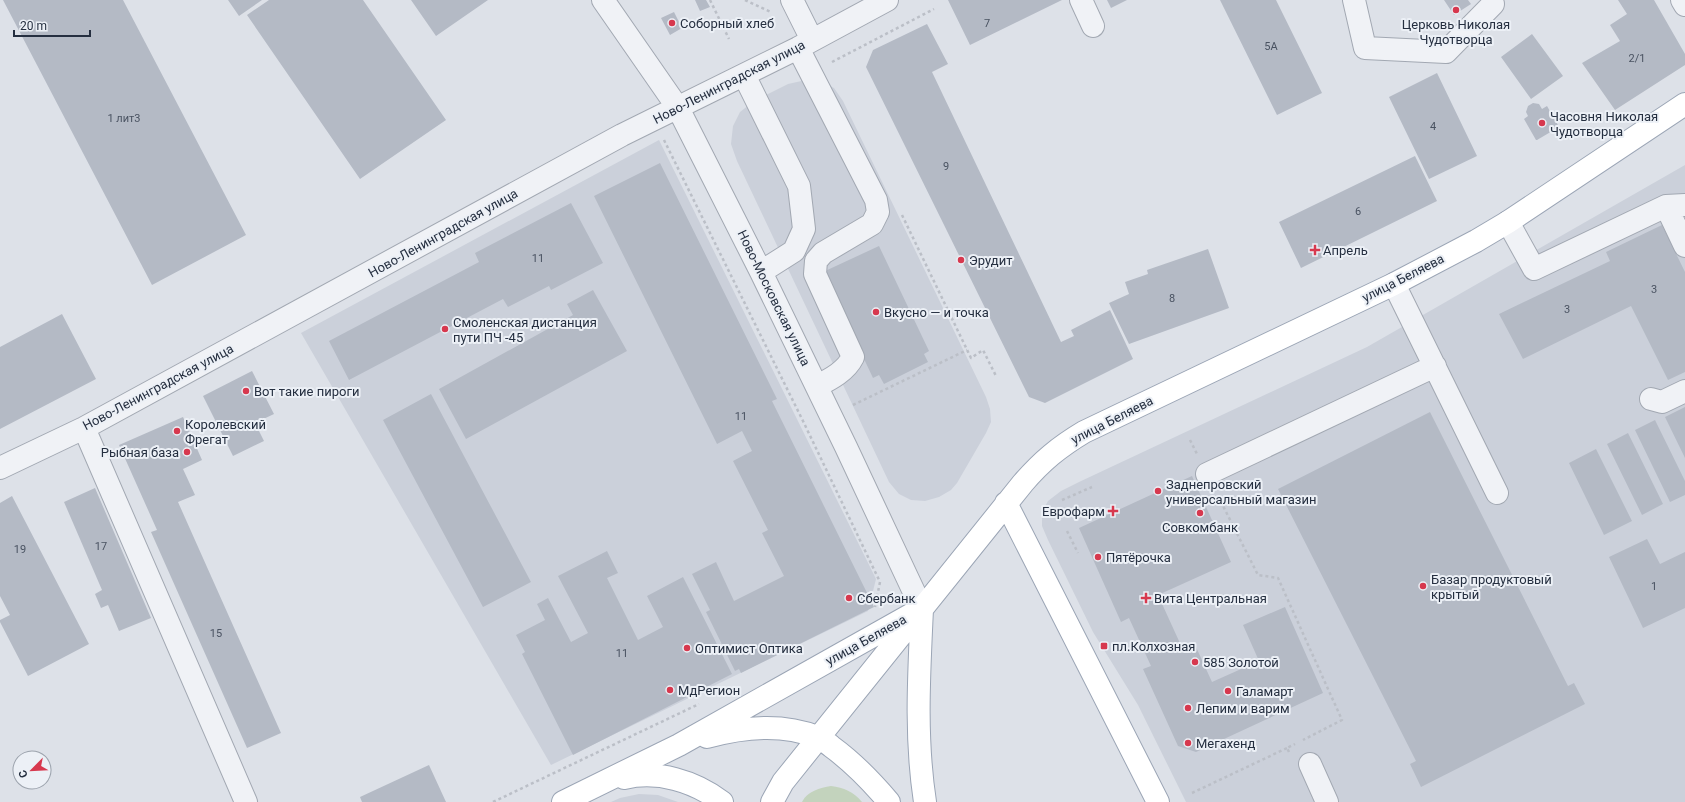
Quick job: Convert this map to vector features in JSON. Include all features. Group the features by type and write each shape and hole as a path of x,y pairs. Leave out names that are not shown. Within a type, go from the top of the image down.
{"main road":[{"name":"улица Беляева","path":"563,802 678,745 922,609 1006,503 1041,462 1061,446 1084,432 1394,284 1508,222 1685,104"},
{"path":"1006,503 1158,802"},
{"path":"772,802 783,782 922,609"},
{"path":"922,609 917,711 918,743 925,802"},
{"path":"678,745 728,731 759,728 793,729 819,738 842,754 890,802"},
{"path":"603,783 631,777 656,775 678,780 702,789 722,802"}],"street":[{"name":"Ново-Московская улица","path":"603,0 678,108 817,386 922,609"},
{"path":"1081,0 1093,26"},
{"path":"1354,0 1365,48 1446,52 1493,4"},
{"path":"1682,0 1685,5"},
{"name":"Ново-Ленинградская улица","path":"0,468 84,428 622,135 805,44 876,2"},
{"path":"784,8 805,44 876,200 878,212 872,224 822,253 816,261 815,274 853,357 850,364 832,378 817,386"},
{"path":"744,75 799,186 804,230 794,251 761,272"},
{"path":"1508,222 1534,269 1675,206 1685,246"},
{"path":"1394,284 1497,493"},
{"path":"1207,474 1435,366"},
{"path":"1651,399 1662,402 1685,391"},
{"path":"84,428 246,802"},
{"path":"1310,764 1327,802"}],"path":[{"path":"710,0 729,39"},
{"path":"745,0 784,8"},
{"path":"830,64 934,9"},
{"path":"662,134 803,421 880,582 874,612"},
{"path":"902,214 971,358 983,350 996,376"},
{"path":"847,408 968,350"},
{"path":"1190,440 1258,575 1278,578 1342,720 1192,793"},
{"path":"1062,500 1092,487"},
{"path":"1067,531 1078,553"},
{"path":"492,802 700,704"},
{"path":"1287,748 1290,754"}],"shaded area":[{"path":"806,80 821,81 834,88 843,101 986,397 990,409 991,422 986,433 957,483 951,490 939,497 925,501 911,500 899,494 889,482 737,161 731,144 733,126 740,112 754,101 788,84"},
{"path":"659,140 876,579 868,611 551,765 301,333"},
{"path":"1685,165 1685,802 1186,802 1138,705 1093,632 1048,540 1042,526 1042,512 1048,501 1061,491 1079,482 1367,347"},
{"path":"639,794 658,795 678,802 611,802 620,798"}],"green space":[{"path":"831,786 848,791 862,802 802,802 810,793 818,789"}],"building":[{"path":"3,0 123,0 246,235 152,285"},
{"path":"228,0 262,0 239,16"},
{"path":"269,0 363,0 446,120 360,179 247,15"},
{"path":"411,0 488,0 436,36"},
{"path":"695,0 706,0 710,7 700,11"},
{"path":"948,0 1062,0 970,45"},
{"path":"1107,0 1127,0 1111,8"},
{"path":"1220,0 1276,0 1322,93 1277,115"},
{"name":"Церковь Николая Чудотворца","path":"1444,0 1468,0 1471,4 1454,15"},
{"path":"1618,0 1654,0 1685,54 1685,65 1615,110 1582,63 1620,41 1610,25 1627,14"},
{"name":"Соборный хлеб","path":"674,12 682,28 670,35 661,18"},
{"path":"927,24 948,64 932,72 1061,342 1074,336 1071,330 1110,310 1133,359 1045,403 1029,397 866,67 873,50"},
{"path":"1532,34 1563,76 1531,99 1501,57"},
{"path":"1437,73 1477,156 1429,179 1389,97"},
{"name":"Часовня Николая Чудотворца","path":"1533,103 1539,104 1542,109 1547,106 1559,127 1537,140 1524,119 1528,116 1526,112 1528,106"},
{"path":"1415,156 1437,201 1301,268 1279,222"},
{"path":"660,163 777,399 772,401 874,607 741,673 739,669 735,671 706,612 710,610 692,574 716,562 734,601 784,576 762,533 768,530 733,461 752,451 742,431 717,444 594,196"},
{"path":"571,203 603,263 551,290 549,286 508,307 503,299 349,380 329,341 479,262 475,253"},
{"path":"1662,225 1685,272 1685,372 1668,380 1631,306 1523,359 1499,314 1610,261 1606,252"},
{"name":"Вкусно — и точка","path":"879,246 929,351 924,354 928,362 884,384 879,375 873,378 823,272"},
{"path":"1208,249 1229,308 1129,344 1109,303 1129,294 1125,282 1148,274 1147,270"},
{"path":"593,290 627,351 466,439 439,389 573,315 567,304"},
{"path":"62,314 96,379 0,429 0,347"},
{"path":"252,371 274,414 255,423 264,441 233,456 203,396"},
{"path":"431,394 531,582 483,607 383,420"},
{"path":"1685,407 1685,458 1665,417"},
{"name":"Базар продуктовый крытый","path":"1430,412 1568,686 1574,683 1585,704 1421,787 1410,764 1416,761 1278,489"},
{"path":"183,417 202,460 183,469 195,495 178,502 281,733 247,748 151,532 157,530 119,445"},
{"path":"1655,420 1685,481 1685,495 1670,502 1635,430"},
{"path":"1628,433 1663,504 1642,515 1607,444"},
{"path":"1596,449 1632,521 1604,535 1569,463"},
{"path":"1192,476 1231,562 1158,595 1184,652 1196,647 1212,682 1259,661 1243,625 1285,607 1323,693 1196,752 1178,746 1143,669 1151,666 1129,618 1121,622 1079,528"},
{"path":"95,488 151,618 119,631 108,605 101,608 95,594 102,590 64,502"},
{"path":"12,496 89,644 28,676 0,622 0,620 10,615 0,596 0,503"},
{"path":"1647,539 1660,564 1685,552 1685,608 1643,628 1609,557"},
{"path":"607,551 618,573 607,578 638,640 663,627 647,596 683,577 732,674 573,755 522,654 525,652 516,635 545,620 537,604 548,598 571,642 588,633 558,576"},
{"path":"429,765 446,802 362,802 360,797"}],"place":[{"name":"Церковь Николая Чудотворца","path":"1456,10"},
{"name":"Соборный хлеб","path":"672,23"},
{"name":"Часовня Николая Чудотворца","path":"1542,123"},
{"name":"Апрель","path":"1315,250"},
{"name":"Эрудит","path":"961,260"},
{"name":"Вкусно — и точка","path":"876,312"},
{"name":"Смоленская дистанция пути ПЧ -45","path":"445,329"},
{"name":"Вот такие пироги","path":"246,391"},
{"name":"Королевский Фрегат","path":"177,431"},
{"name":"Рыбная база","path":"187,452"},
{"name":"Заднепровский универсальный магазин","path":"1158,491"},
{"name":"Еврофарм","path":"1113,511"},
{"name":"Совкомбанк","path":"1200,513"},
{"name":"Пятёрочка","path":"1098,557"},
{"name":"Базар продуктовый крытый","path":"1423,586"},
{"name":"Сбербанк","path":"849,598"},
{"name":"Вита Центральная","path":"1146,598"},
{"name":"пл.Колхозная","path":"1104,646"},
{"name":"Оптимист Оптика","path":"687,648"},
{"name":"585 Золотой","path":"1195,662"},
{"name":"МдРегион","path":"670,690"},
{"name":"Галамарт","path":"1228,691"},
{"name":"Лепим и варим","path":"1188,708"},
{"name":"Мегахенд","path":"1188,743"}]}
